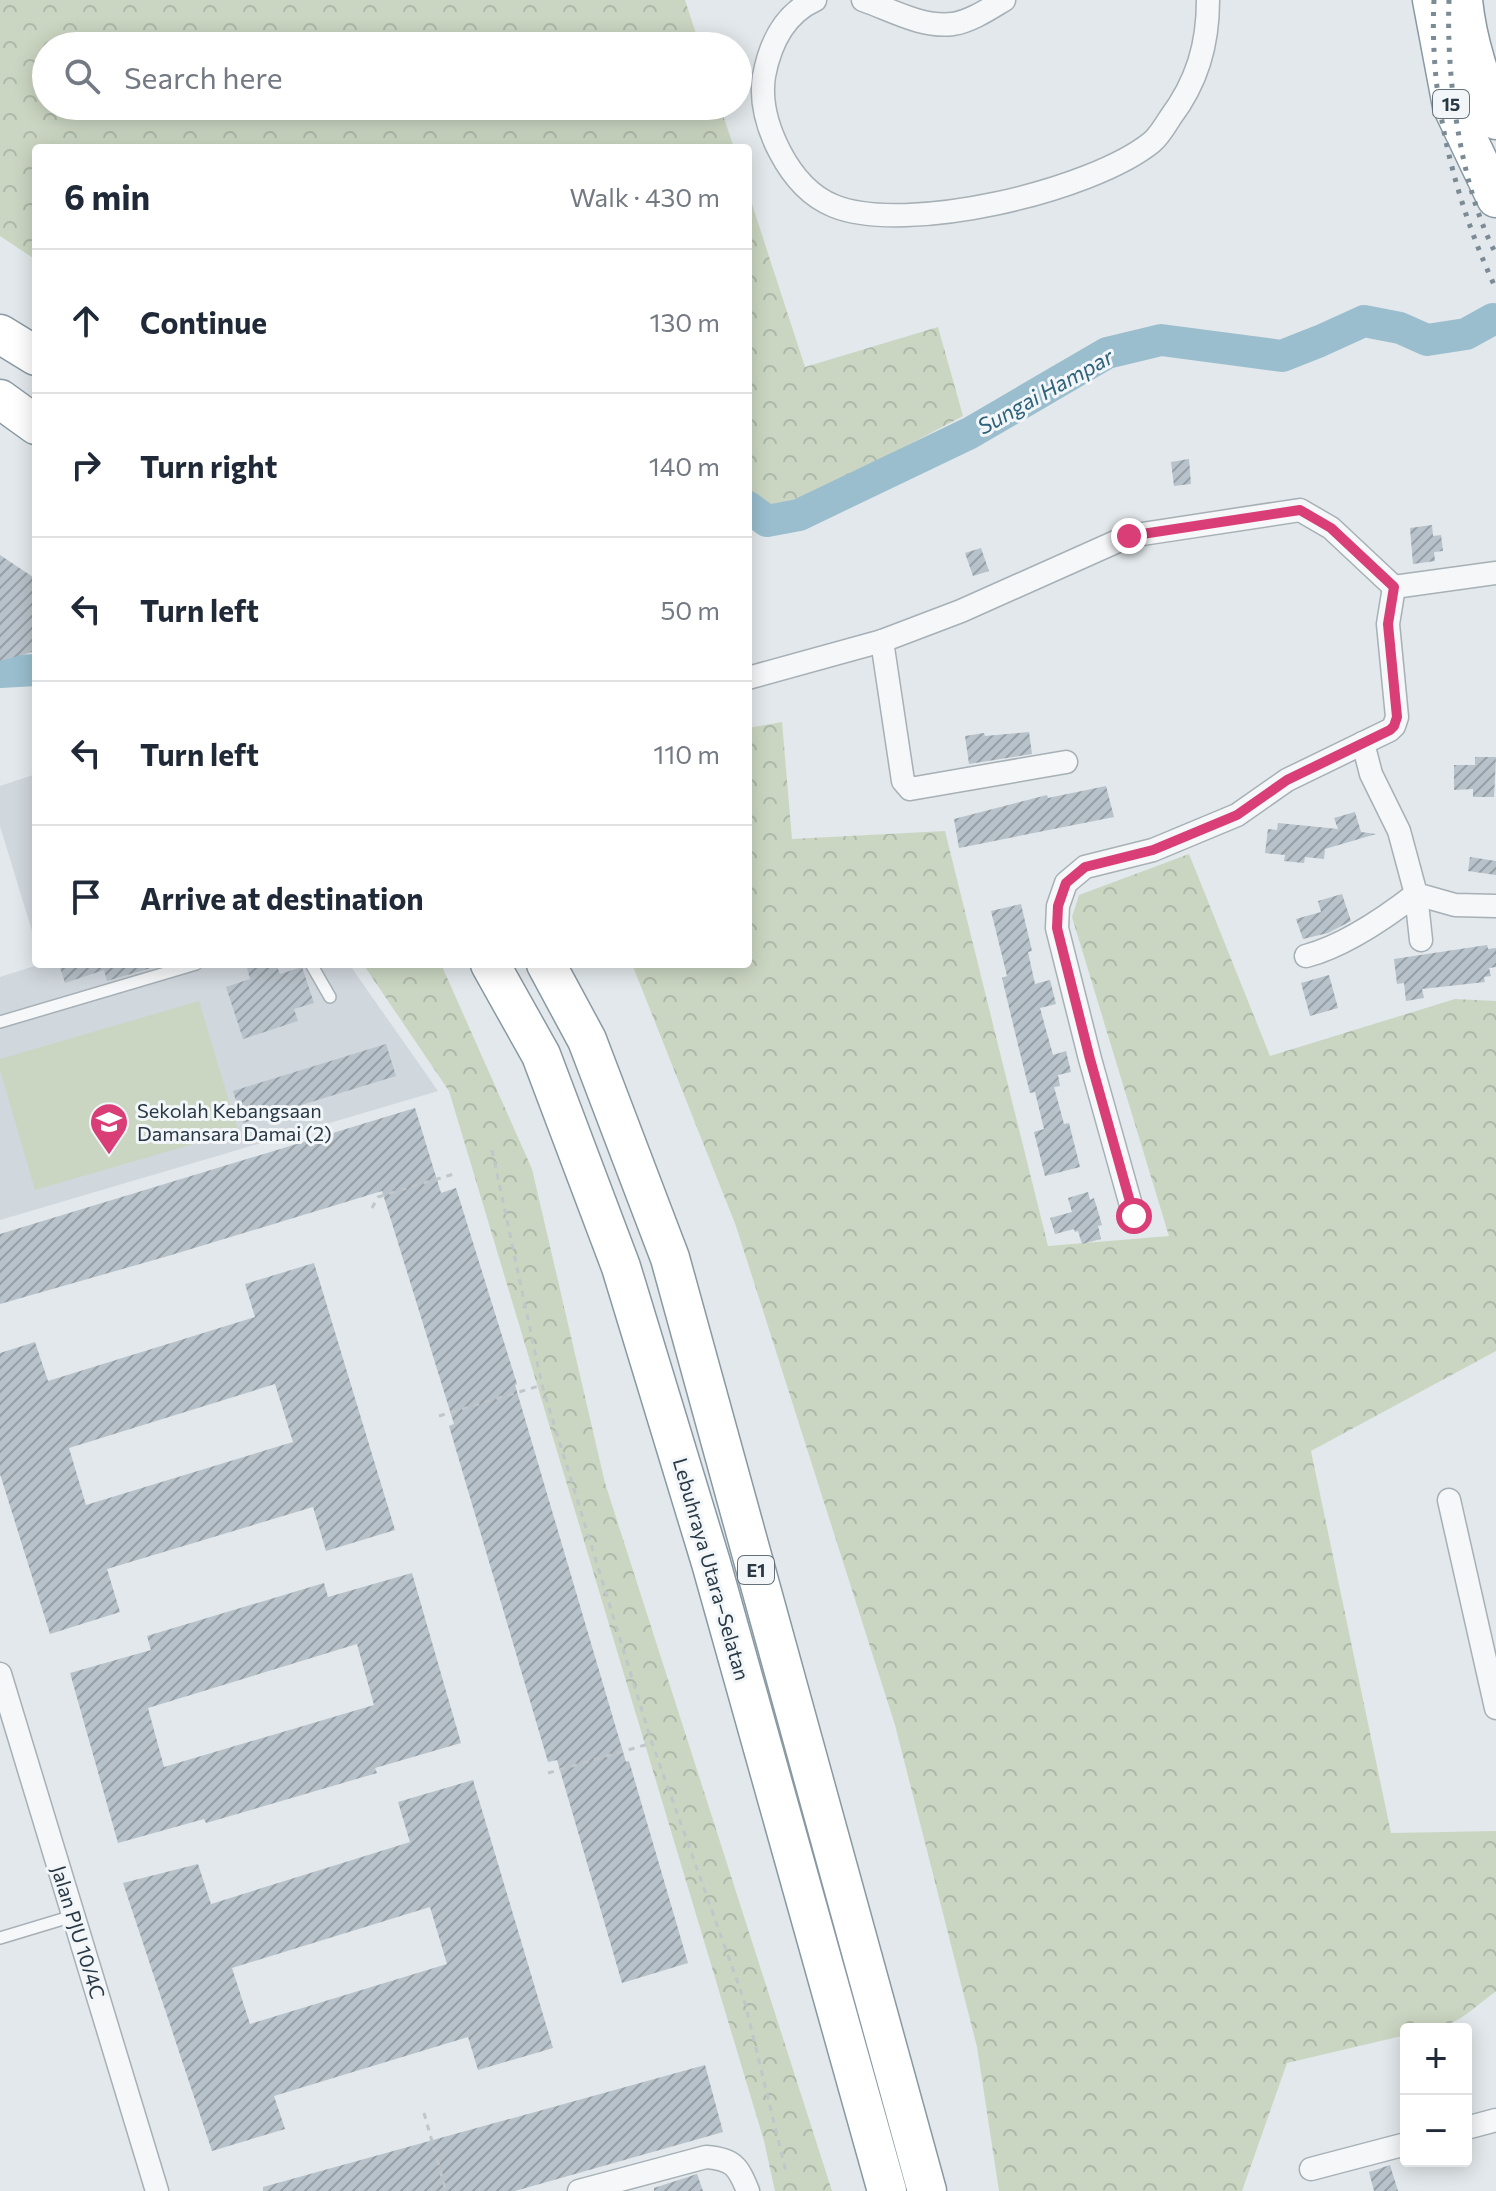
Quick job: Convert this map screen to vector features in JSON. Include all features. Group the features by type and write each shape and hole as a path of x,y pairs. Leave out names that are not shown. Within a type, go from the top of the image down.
{"highway":[{"name":"15","path":"1432,0 1452,106 1496,198"},
{"name":"15","path":"1463,0 1465,25 1481,66 1496,120"},
{"path":"0,399 32,422"},
{"name":"Lebuhraya Utara–Selatan","path":"492,968 541,1055 621,1267 711,1563 887,2191"},
{"name":"Lebuhraya Utara–Selatan","path":"548,968 587,1040 670,1258 927,2191"}],"street":[{"path":"815,0 802,6 782,27 768,53 762,91 771,135 785,162 806,189 834,206 874,216 980,206 1079,182 1121,162 1154,140 1183,100 1200,64 1208,32 1208,0"},
{"path":"863,0 922,22 953,24 976,16 1004,0"},
{"path":"752,677 882,641 961,611 1129,536 1300,510 1331,528 1394,587"},
{"path":"1394,587 1496,573"},
{"path":"1134,1216 1057,928 1058,906 1066,883 1085,867 1153,850 1237,815 1287,780 1390,730 1396,722 1388,624 1394,587"},
{"path":"882,641 903,781 910,789 1066,762"},
{"path":"1363,743 1371,774 1399,831 1416,894 1421,940"},
{"path":"1416,894 1455,905 1496,906"},
{"path":"1306,956 1390,915 1416,894"},
{"path":"1449,1500 1485,1612 1496,1708"},
{"name":"Jalan PJU 10/4C","path":"0,1674 157,2191"},
{"path":"1472,2126 1496,2120"},
{"path":"1311,2169 1400,2146"},
{"path":"579,2191 696,2159 726,2158 739,2170 748,2191"}],"lane":[{"path":"0,322 21,347"},
{"path":"0,1022 182,968"},
{"path":"313,968 330,997"},
{"path":"0,1938 73,1916"}],"path":[{"path":"492,1150 542,1385 652,1743 745,2003 786,2172"},
{"path":"372,1208 378,1197 457,1173"},
{"path":"439,1416 542,1385"},
{"path":"548,1773 652,1743"},
{"path":"424,2113 446,2191"}],"shaded area":[{"path":"32,775 32,931 0,826 0,786"},
{"name":"Sekolah Kebangsaan Damansara Damai (2)","path":"32,967 352,968 438,1091 0,1220 0,977"}],"green space":[{"path":"0,0 685,0 695,32 32,32 32,120 725,120 733,144 32,144 32,257 0,236"},
{"path":"752,204 805,367 938,327 963,416 805,499 767,508 752,499"},
{"path":"782,722 792,839 945,831 1048,1246 1169,1236 1072,917 1079,895 1189,854 1270,1056 1455,999 1496,1001 1496,1351 1311,1451 1391,1833 1496,1831 1496,1991 1451,2023 1400,2023 1400,2036 1287,2063 1242,2191 999,2191 977,2047 895,1725 736,1226 634,968 752,968 752,727"},
{"path":"366,968 443,968 532,1169 605,1483 832,2191 775,2191 764,2141 449,1091"},
{"path":"199,1001 238,1131 35,1190 0,1070 0,1059"}],"building":[{"path":"1189,459 1191,484 1174,486 1171,462"},
{"path":"1432,525 1433,536 1441,535 1443,551 1434,552 1435,561 1413,564 1410,528"},
{"path":"981,548 989,571 973,576 965,553"},
{"path":"0,555 32,576 32,652 0,661"},
{"path":"1029,732 1032,754 969,764 965,736"},
{"path":"1475,757 1496,757 1494,797 1473,797 1473,789 1454,790 1454,765 1475,765"},
{"path":"1106,786 1114,817 959,848 954,819 1047,795 1048,798"},
{"path":"1355,812 1361,832 1376,834 1325,849 1324,859 1305,857 1304,863 1284,861 1285,855 1265,853 1268,829 1277,830 1278,823 1338,829 1334,818"},
{"path":"1470,857 1496,861 1496,875 1468,871"},
{"path":"1342,894 1351,921 1328,933 1303,939 1296,919 1321,912 1318,901"},
{"path":"1021,904 1032,951 1028,952 1035,984 1050,980 1056,1004 1040,1008 1053,1055 1066,1051 1071,1072 1058,1075 1060,1086 1054,1087 1064,1124 1069,1123 1080,1167 1045,1176 1034,1132 1044,1129 1035,1092 1030,1093 1018,1045 1002,978 1007,976 991,911"},
{"path":"1487,945 1488,949 1496,948 1496,967 1489,968 1491,976 1484,977 1485,982 1422,989 1424,998 1406,1001 1404,983 1397,984 1394,959"},
{"path":"60,968 151,968 107,981 104,970 65,983"},
{"path":"247,968 278,968 280,974 302,968 314,1003 294,1009 298,1021 243,1039 226,987 250,979"},
{"path":"1329,975 1338,1008 1310,1016 1301,983"},
{"path":"386,1044 396,1076 243,1123 233,1091"},
{"path":"415,1108 441,1193 456,1188 688,1963 622,1983 557,1760 548,1762 449,1426 454,1424 382,1191 0,1304 0,1234"},
{"path":"1088,1192 1090,1200 1094,1198 1102,1225 1098,1226 1101,1239 1082,1244 1078,1231 1074,1229 1055,1234 1050,1218 1072,1212 1068,1198"},
{"path":"314,1263 395,1530 326,1551 313,1507 107,1569 120,1612 50,1634 0,1474 0,1353 35,1342 48,1381 255,1317 245,1284","holes":["275,1384 293,1442 86,1505 69,1448"]},
{"path":"412,1573 461,1743 375,1768 377,1773 206,1823 204,1819 118,1843 70,1673 151,1650 147,1636 324,1583 328,1597","holes":["357,1644 374,1705 164,1767 148,1708"]},
{"path":"473,1780 553,2048 478,2070 468,2037 274,2096 285,2129 212,2151 123,1883 198,1864 211,1904 410,1842 398,1802","holes":["430,1907 447,1964 250,2024 232,1968"]},
{"path":"705,2065 723,2132 515,2191 263,2191 263,2187"},
{"path":"1390,2165 1398,2191 1374,2191 1369,2172"},
{"path":"697,2174 703,2191 654,2191 654,2188"}],"waterway":[{"name":"Sungai Hampar","path":"752,510 767,521 799,515 970,433 1107,353 1161,340 1282,356 1364,321 1400,328 1427,340 1466,334 1493,319"},
{"name":"Sungai Hampar","path":"0,672 32,670"}],"railway":[{"path":"1434,0 1436,74 1447,148 1468,220 1496,289"},
{"path":"1449,0 1450,62 1458,130 1473,196 1496,254"}],"place":[{"name":"Sekolah Kebangsaan Damansara Damai (2)","path":"109,1156"}],"route":[{"path":"1129,536 1300,510 1331,528 1394,587 1388,624 1397,717 1390,730 1287,780 1237,815 1153,850 1085,867 1066,883 1058,906 1057,928 1134,1216"}]}
